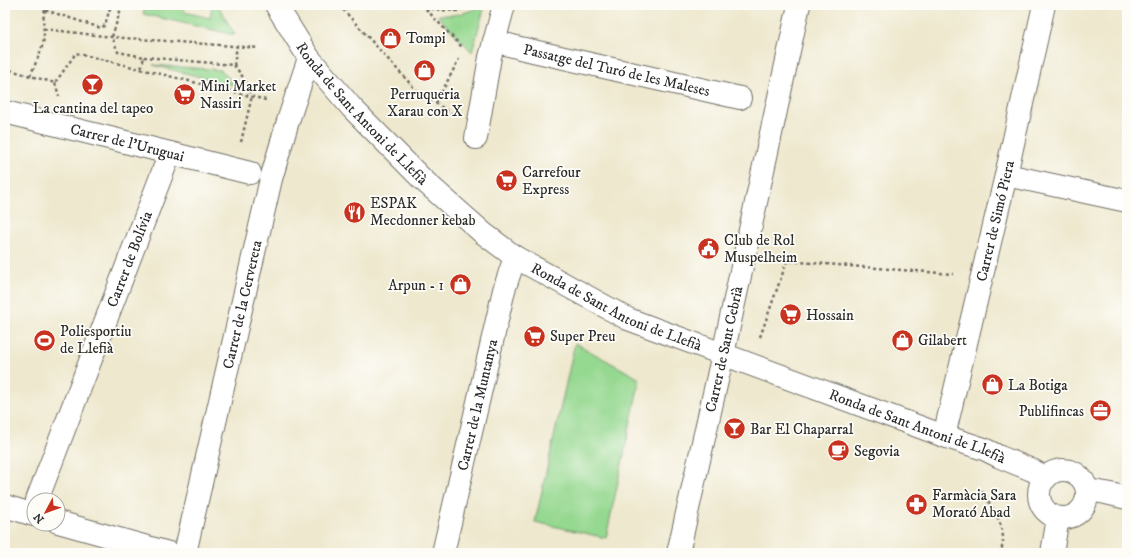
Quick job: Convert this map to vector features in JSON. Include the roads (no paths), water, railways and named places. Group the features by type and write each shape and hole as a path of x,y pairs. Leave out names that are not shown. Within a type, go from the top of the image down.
{"street":[{"name":"Ronda de Sant Antoni de Llefià","path":"276,5 309,58 352,108 422,179 484,234 515,257 628,319 944,436 984,449 1032,470 1046,478"},
{"path":"477,134 492,49 504,5"},
{"name":"Carrer de Sant Cebrià","path":"678,553 799,5"},
{"name":"Carrer de Simó Piera","path":"944,436 1006,175 1044,5"},
{"name":"Passatge del Turó de les Maleses","path":"492,49 520,48 740,98"},
{"name":"Carrer de la Cervereta","path":"185,553 271,179 309,58"},
{"name":"Carrer de l'Uruguai","path":"5,112 250,173"},
{"name":"Carrer de Bolívia","path":"41,492 170,154"},
{"path":"1006,175 1127,201"},
{"name":"Carrer de la Muntanya","path":"443,553 504,290 515,257"},
{"path":"1058,470 1069,470 1081,478 1087,490 1087,501 1081,511 1069,518 1058,518 1048,513 1040,501 1040,487 1051,473 1058,470"},
{"path":"1087,490 1127,498"},
{"path":"5,506 26,509"},
{"path":"1052,553 1058,518"},
{"path":"66,524 170,552"}],"place":[{"name":"Tompi","path":"391,38"},
{"name":"Perruqueria Xarau con X","path":"425,71"},
{"name":"La cantina del tapeo","path":"93,85"},
{"name":"Mini Market Nassiri","path":"185,95"},
{"name":"Carrefour Express","path":"507,181"},
{"name":"ESPAK Mecdonner kebab","path":"354,212"},
{"name":"Club de Rol Muspelheim","path":"709,249"},
{"name":"Arpun - 1","path":"460,285"},
{"name":"Hossain","path":"790,315"},
{"name":"Super Preu","path":"534,336"},
{"name":"Poliesportiu de Llefià","path":"44,340"},
{"name":"Gilabert","path":"902,340"},
{"name":"La Botiga","path":"992,385"},
{"name":"Publifincas","path":"1100,411"},
{"name":"Bar El Chaparral","path":"735,429"},
{"name":"Segovia","path":"838,451"},
{"name":"Farmàcia Sara Morató Abad","path":"917,504"}]}
